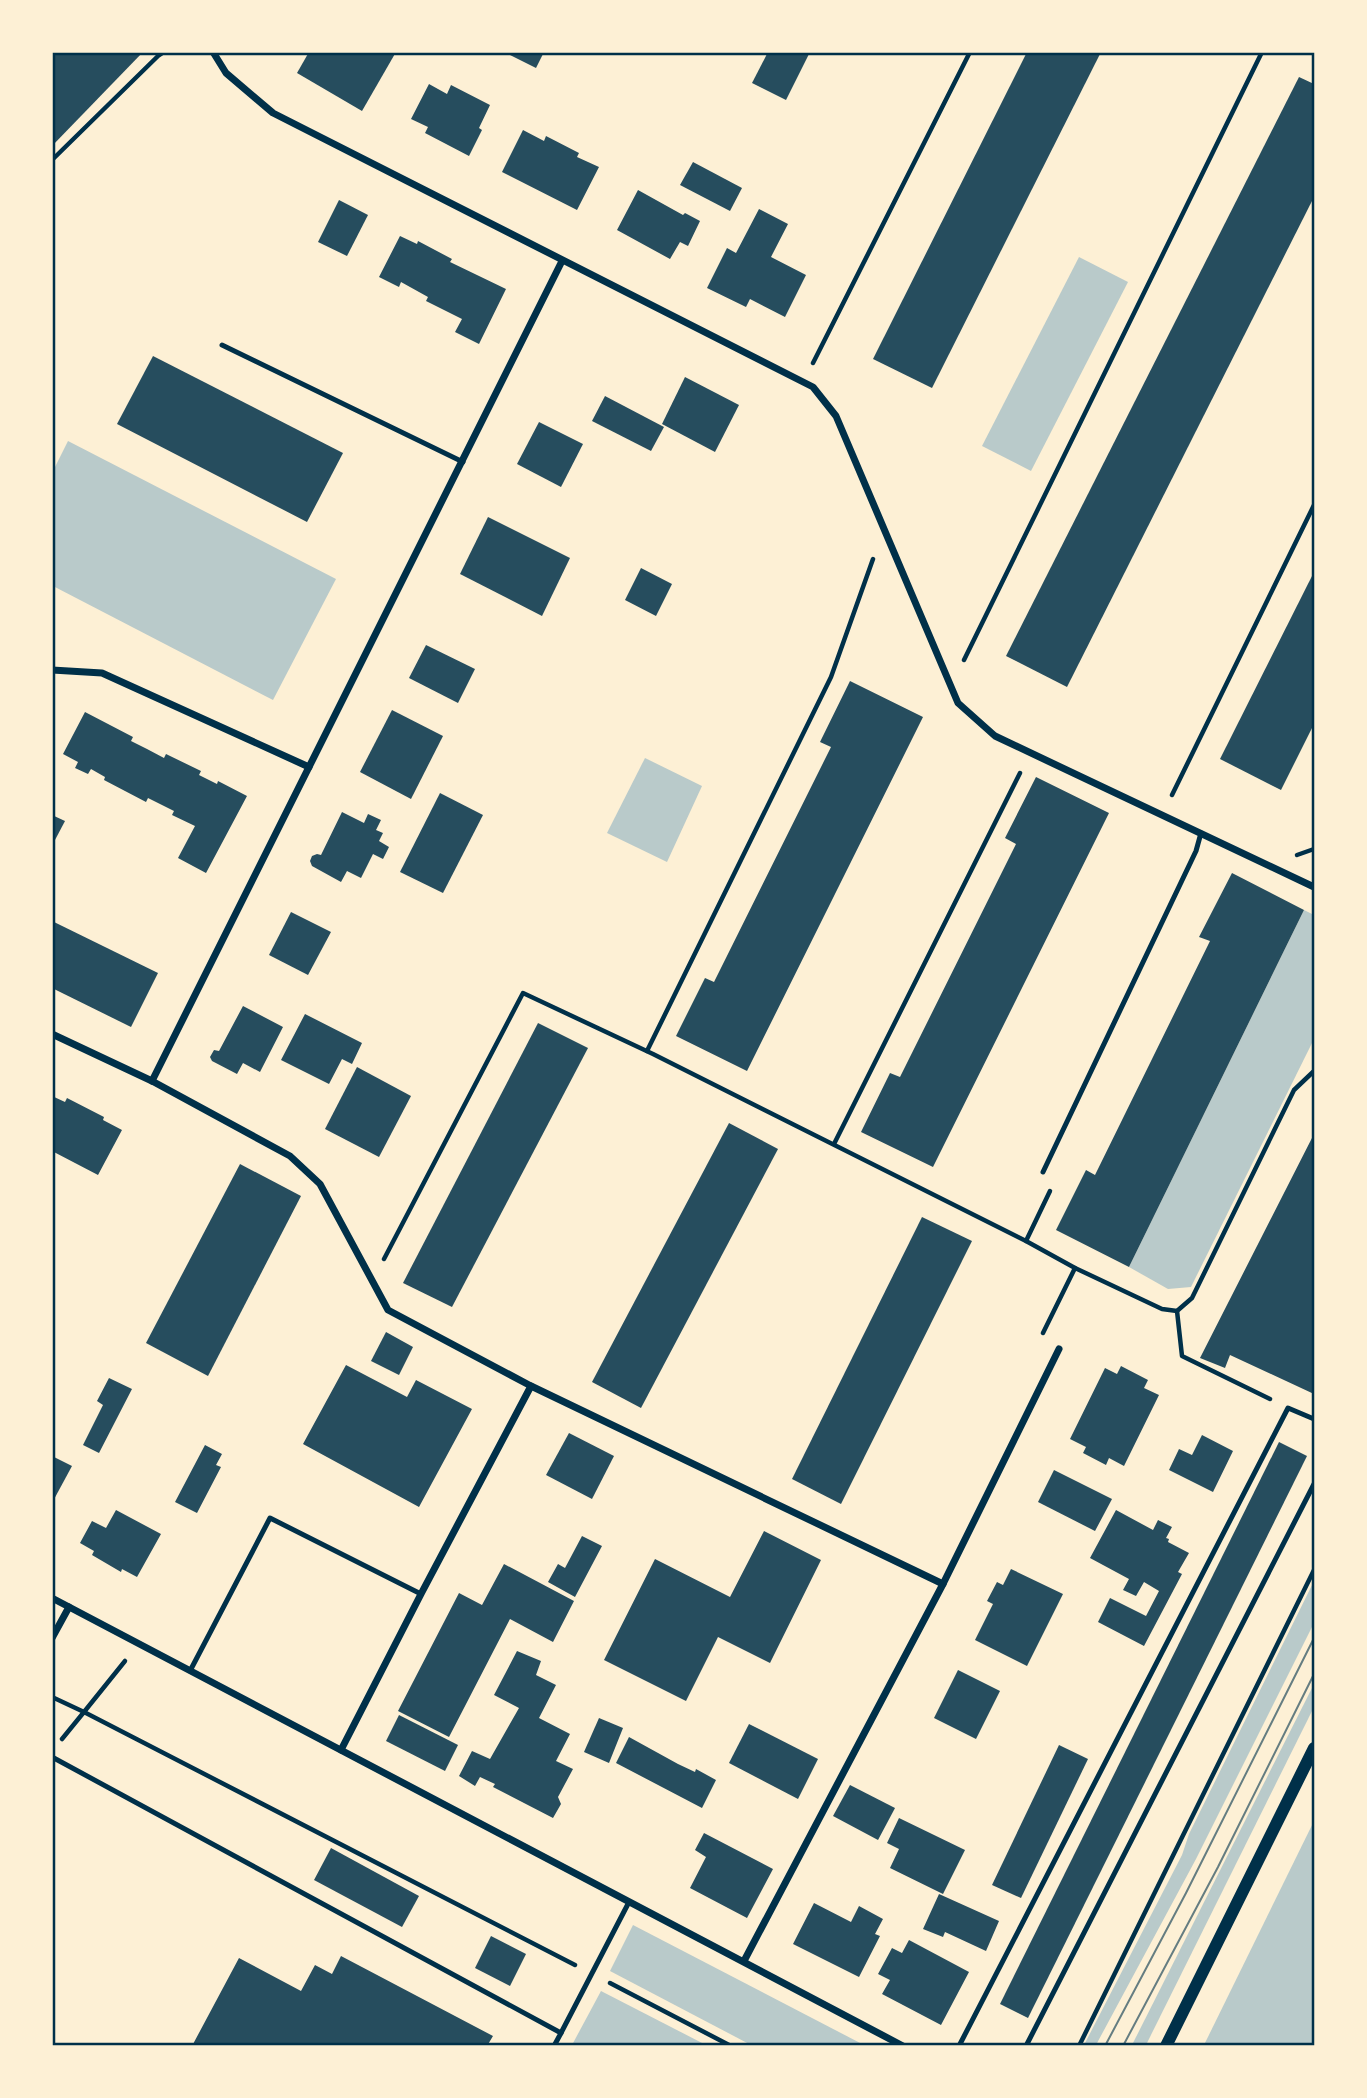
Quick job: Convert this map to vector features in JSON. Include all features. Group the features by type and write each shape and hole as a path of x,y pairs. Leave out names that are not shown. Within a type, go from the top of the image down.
{"street":[{"path":"213,52 226,73 273,113 813,387 836,416 958,704 995,736 1314,887"},
{"path":"152,1081 562,261"},
{"path":"52,670 102,673 309,767"},
{"path":"52,1034 152,1081 290,1156 320,1184 388,1310 531,1386 943,1584"},
{"path":"744,1961 943,1584 1059,1349"},
{"path":"341,1750 531,1386"},
{"path":"52,1598 902,2046"},
{"path":"52,1638 69,1607"},
{"path":"1166,2046 1314,1748"}],"lane":[{"path":"222,345 463,462"},
{"path":"1043,1172 1196,852 1201,833"},
{"path":"959,2046 1288,1408 1314,1419"},
{"path":"1026,2046 1314,1484"},
{"path":"190,1671 270,1518 421,1594"},
{"path":"52,1757 561,2033"},
{"path":"554,2046 629,1902"}],"path":[{"path":"52,160 164,52"},
{"path":"803,382 970,52"},
{"path":"956,651 962,663 1262,52"},
{"path":"1172,796 1314,505"},
{"path":"647,1051 831,677 873,558 878,570"},
{"path":"834,1144 1022,768"},
{"path":"1285,849 1297,855 1314,849"},
{"path":"372,1282 523,993 834,1144 1075,1268 1162,1309 1177,1311 1192,1298 1294,1090 1314,1070"},
{"path":"1177,1311 1182,1356 1288,1408"},
{"path":"1079,2046 1314,1570"},
{"path":"60,1740 138,1643"},
{"path":"52,1697 731,2046"}],"shaded area":[{"path":"1079,257 1128,282 1031,471 982,446"},
{"path":"68,441 336,579 273,700 53,586 53,471"},
{"path":"645,758 702,786 667,862 607,833"},
{"path":"1304,910 1314,915 1314,1039 1191,1287 1168,1289 1129,1267"},
{"path":"1314,1581 1314,1623 1196,1859 1096,2045 1084,2045 1182,1855 1189,1834"},
{"path":"1314,1684 1314,1707 1146,2045 1132,2045"},
{"path":"1314,1821 1314,2045 1204,2045"},
{"path":"633,1925 864,2045 751,2045 610,1971"},
{"path":"601,1991 706,2045 572,2045"}],"building":[{"path":"52,52 143,52 52,146"},
{"path":"309,52 396,52 362,111 297,73"},
{"path":"511,52 544,52 536,68 510,55"},
{"path":"768,52 810,52 786,100 752,83"},
{"path":"1027,52 1101,52 932,388 873,359"},
{"path":"1299,77 1314,84 1314,197 1067,687 1006,656"},
{"path":"429,84 447,94 451,85 490,105 479,128 482,130 469,156 425,133 428,127 411,119"},
{"path":"523,130 544,141 546,136 579,153 577,157 599,167 577,210 502,172"},
{"path":"693,162 742,188 730,211 680,185"},
{"path":"638,190 683,215 685,213 700,221 688,246 680,242 670,259 617,230"},
{"path":"339,200 368,215 347,256 318,242"},
{"path":"759,209 788,224 771,257 806,275 785,317 750,299 746,307 707,288 727,248 736,253"},
{"path":"400,236 417,244 418,241 452,259 450,262 506,289 479,344 455,332 462,319 426,301 428,297 401,282 399,287 379,277"},
{"path":"153,356 343,453 307,522 117,424"},
{"path":"685,377 739,405 715,452 662,424"},
{"path":"605,396 664,427 651,451 592,421"},
{"path":"539,422 583,444 561,487 517,464"},
{"path":"488,517 570,558 542,616 460,574"},
{"path":"641,568 672,584 656,616 625,600"},
{"path":"1314,572 1314,724 1281,790 1220,759"},
{"path":"426,645 475,669 458,703 409,678"},
{"path":"850,681 923,717 747,1071 676,1036 705,978 714,982 831,747 820,742"},
{"path":"392,710 443,736 411,799 360,772"},
{"path":"85,712 133,737 131,741 164,758 166,754 201,771 199,775 217,784 218,781 247,796 206,873 178,858 195,826 172,815 174,811 148,798 146,802 104,780 105,777 91,769 88,774 75,768 78,762 63,754"},
{"path":"1036,777 1109,813 933,1167 861,1132 890,1073 900,1077 1016,844 1005,838"},
{"path":"440,793 483,815 443,893 400,872"},
{"path":"342,812 364,823 368,814 381,820 376,830 383,833 379,841 389,847 383,859 373,854 361,878 347,871 341,882 312,866 310,861 312,856 321,855"},
{"path":"52,815 65,821 55,840 52,838"},
{"path":"1232,873 1304,910 1129,1267 1056,1230 1086,1170 1095,1175 1210,941 1199,937"},
{"path":"291,912 331,932 308,975 269,955"},
{"path":"52,921 158,973 131,1027 52,988"},
{"path":"243,1006 283,1027 260,1072 243,1063 237,1074 212,1061 210,1057 214,1050 219,1051"},
{"path":"305,1014 362,1043 352,1064 342,1059 329,1084 281,1060"},
{"path":"538,1023 588,1048 452,1307 403,1283"},
{"path":"357,1067 411,1096 379,1157 325,1129"},
{"path":"52,1096 65,1102 67,1098 104,1117 103,1120 122,1130 98,1175 52,1151"},
{"path":"729,1123 778,1149 641,1408 592,1382"},
{"path":"1314,1134 1314,1394 1230,1355 1225,1368 1200,1358"},
{"path":"240,1164 301,1196 208,1376 146,1343"},
{"path":"922,1217 972,1241 841,1504 792,1479"},
{"path":"386,1332 413,1347 399,1375 371,1361"},
{"path":"346,1365 407,1397 416,1380 472,1409 419,1507 303,1444"},
{"path":"1121,1366 1148,1380 1144,1388 1159,1395 1124,1466 1109,1458 1106,1465 1083,1453 1086,1447 1070,1439 1105,1368 1117,1374"},
{"path":"109,1378 132,1389 99,1453 83,1445 103,1405 97,1401"},
{"path":"569,1433 614,1456 592,1499 546,1475"},
{"path":"1202,1435 1233,1451 1213,1492 1169,1470 1179,1449 1192,1455"},
{"path":"1279,1442 1307,1456 1028,2018 1000,2004"},
{"path":"205,1445 222,1454 216,1465 221,1467 197,1513 175,1502"},
{"path":"52,1456 72,1466 52,1503"},
{"path":"1054,1470 1112,1499 1095,1531 1038,1502"},
{"path":"116,1510 161,1534 137,1577 122,1569 121,1572 92,1555 94,1551 80,1543 92,1521 106,1528"},
{"path":"1116,1510 1153,1530 1158,1520 1172,1527 1166,1538 1169,1539 1168,1542 1189,1553 1178,1572 1182,1574 1144,1646 1098,1622 1110,1598 1146,1616 1159,1591 1144,1582 1136,1596 1123,1590 1129,1579 1090,1558"},
{"path":"764,1531 821,1560 770,1663 718,1637 686,1701 604,1660 655,1559 730,1597"},
{"path":"582,1536 602,1546 575,1597 548,1582 558,1564 565,1568"},
{"path":"504,1564 574,1601 553,1642 510,1619 449,1737 398,1711 459,1593 482,1605"},
{"path":"1011,1569 1063,1594 1027,1666 975,1640 993,1604 987,1601 997,1582 1003,1585"},
{"path":"517,1651 541,1661 536,1675 556,1685 539,1718 570,1734 556,1761 573,1769 558,1797 561,1804 553,1818 493,1787 495,1784 480,1777 475,1786 459,1776 472,1751 490,1759 519,1708 494,1695"},
{"path":"958,1670 1000,1691 976,1739 934,1718"},
{"path":"399,1715 458,1745 445,1771 386,1741"},
{"path":"599,1718 623,1728 609,1763 584,1752"},
{"path":"749,1724 818,1759 798,1799 729,1763"},
{"path":"629,1737 678,1764 695,1772 696,1769 716,1780 702,1808 616,1763"},
{"path":"1059,1745 1088,1759 1021,1898 992,1885"},
{"path":"850,1785 895,1808 878,1840 833,1816"},
{"path":"899,1818 965,1850 943,1894 890,1868 899,1849 887,1843"},
{"path":"704,1833 773,1869 747,1918 690,1888 706,1857 695,1850"},
{"path":"331,1848 419,1896 402,1927 314,1880"},
{"path":"939,1894 999,1921 986,1951 945,1932 943,1937 923,1929"},
{"path":"814,1903 851,1922 859,1906 883,1919 875,1934 880,1936 859,1977 793,1944"},
{"path":"491,1936 526,1954 510,1986 475,1968"},
{"path":"909,1940 969,1972 941,2025 882,1994 890,1980 878,1974 892,1948 902,1953"},
{"path":"341,1956 493,2036 487,2046 192,2046 239,1958 301,1991 315,1965 332,1974"}],"tram line":[{"path":"1105,2046 1186,1893 1314,1638"},
{"path":"1123,2046 1218,1867 1314,1674"}]}
